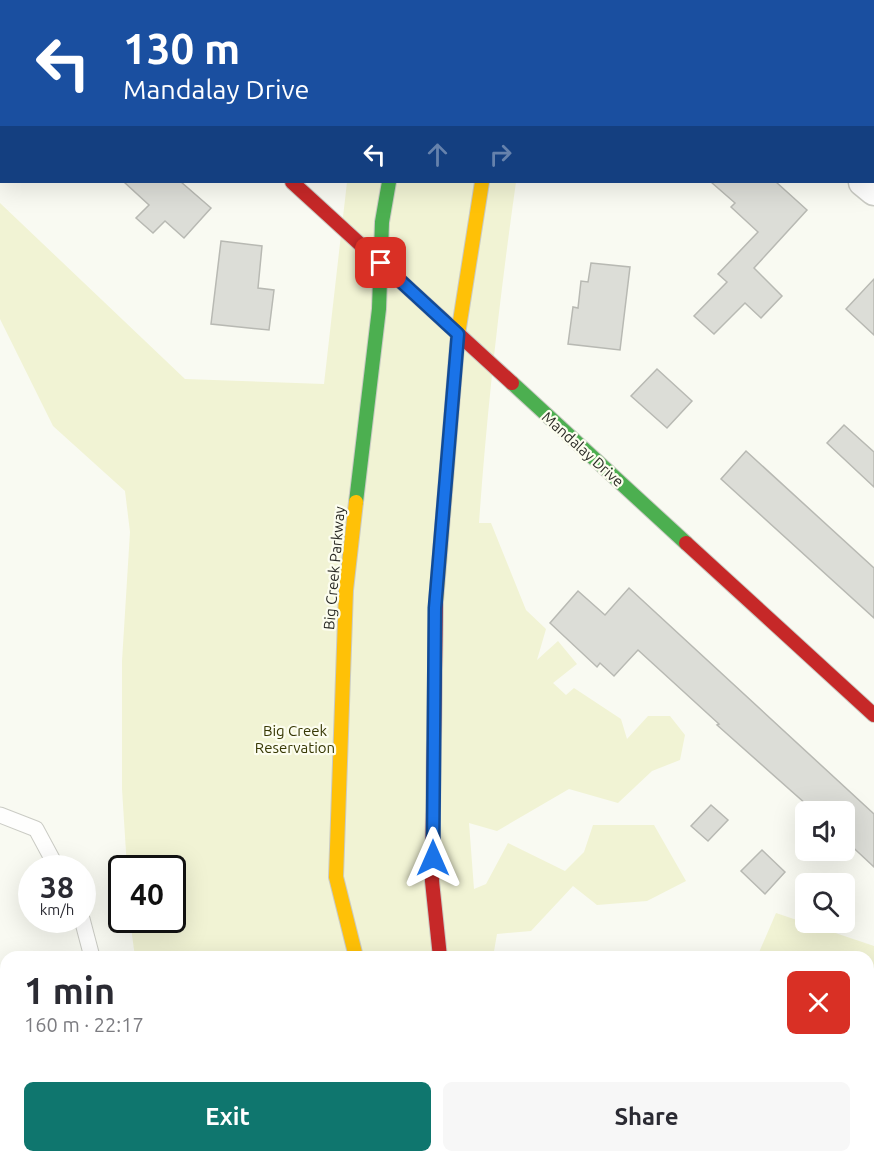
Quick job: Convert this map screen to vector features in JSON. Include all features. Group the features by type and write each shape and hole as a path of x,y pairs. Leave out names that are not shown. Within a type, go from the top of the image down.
{"street":[{"name":"Mandalay Drive","path":"293,183 874,715"},
{"name":"Big Creek Parkway","path":"354,951 336,877 346,590 379,309 382,222 389,183"},
{"path":"439,951 432,881 435,608 458,334 482,183"}],"lane":[{"path":"0,815 36,829 50,855"},
{"path":"86,933 90,951"}],"green space":[{"name":"Big Creek Reservation","path":"347,183 516,183 494,352 479,523 491,523 526,610 546,629 537,660 558,641 577,664 553,683 566,695 574,688 621,719 627,739 648,716 670,716 685,735 680,760 652,771 618,803 569,789 497,831 469,823 474,889 486,884 508,843 565,871 584,852 593,825 654,825 686,881 647,901 597,905 573,886 531,931 497,934 494,951 134,951 132,933 186,933 186,855 126,855 122,789 122,661 130,532 125,491 53,426 0,319 0,203 185,379 324,384"},
{"path":"776,913 795,919 795,933 835,933 874,946 874,951 760,951"}],"building":[{"path":"125,183 182,183 211,208 184,238 165,221 153,233 136,218 149,205"},
{"path":"712,183 777,183 807,210 754,268 782,296 761,318 745,303 714,334 694,316 727,282 718,274 758,232 731,207 735,203"},
{"path":"221,241 262,246 258,288 274,290 269,330 211,324"},
{"path":"591,263 630,267 620,350 568,344 573,307 578,308 581,281 588,282"},
{"path":"874,279 874,335 846,309"},
{"path":"657,369 692,401 667,428 631,396"},
{"path":"844,425 874,452 874,487 827,443"},
{"path":"746,451 874,568 874,618 721,479"},
{"path":"629,588 874,814 874,867 855,849 855,801 803,801 717,725 719,724 638,650 614,676 600,663 597,667 550,623 578,591 605,615"},
{"path":"711,805 728,820 708,841 691,826"},
{"path":"762,850 785,872 765,894 741,871"}],"traffic: fast":[{"path":"356,502 379,309 382,222 389,183"},
{"path":"512,383 686,543"}],"traffic: slow":[{"path":"436,601 458,334 482,183"},
{"path":"354,951 336,877 346,590 356,502"}],"traffic: jam":[{"path":"293,183 512,383"},
{"path":"686,543 874,715"},
{"path":"436,601 432,881 439,951"}],"route":[{"path":"381,263 458,334 435,608 433,858"}]}
